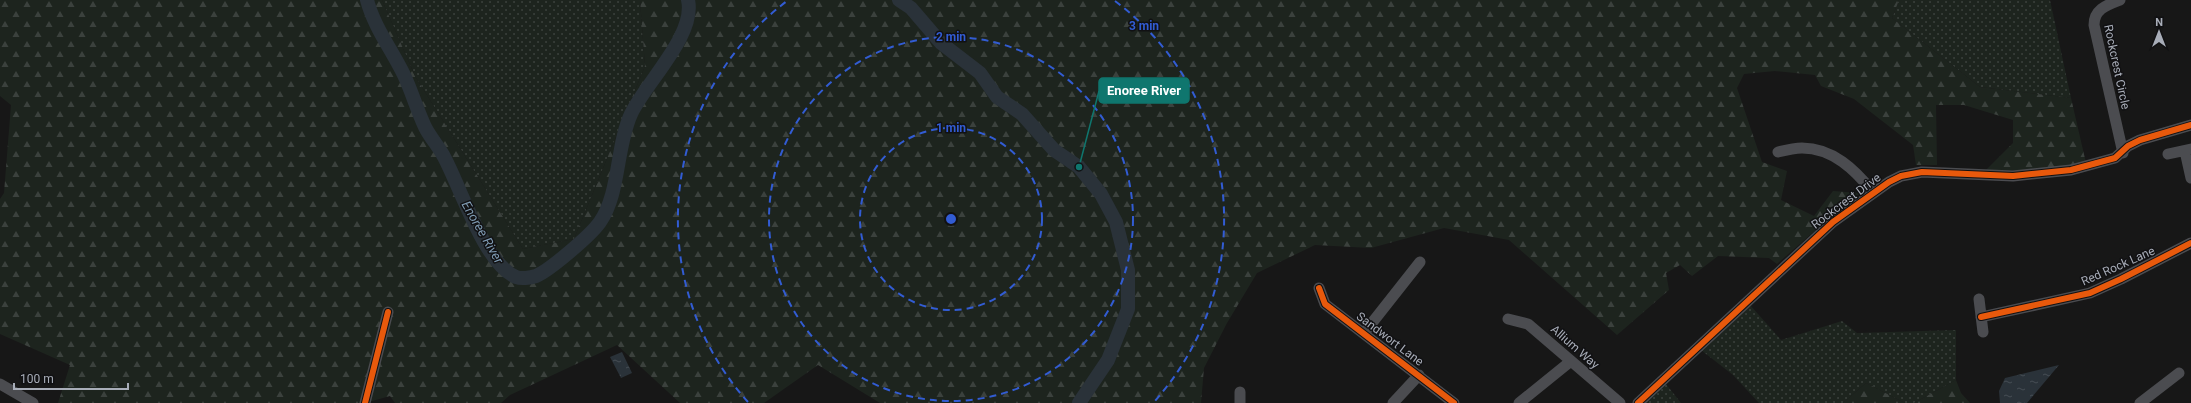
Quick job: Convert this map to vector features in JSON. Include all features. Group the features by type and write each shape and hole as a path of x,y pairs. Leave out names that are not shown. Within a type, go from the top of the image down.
{"street":[{"name":"Rockcrest Circle","path":"2120,0 2099,10 2095,18 2094,25 2123,153"},
{"name":"Rockcrest Drive","path":"1638,403 1787,263 1833,222 1889,182 1911,174 1937,172 2013,176 2045,174 2097,164 2115,158 2123,153 2128,146 2140,140 2191,124"},
{"path":"1778,152 1802,148 1814,149 1836,157 1858,175 1874,192"},
{"path":"2168,154 2188,150 2191,178"},
{"name":"Red Rock Lane","path":"1981,317 2090,293 2191,243"},
{"path":"1364,333 1420,262"},
{"name":"Sandwort Lane","path":"1319,288 1325,304 1420,375 1454,403"},
{"path":"1979,299 1983,332"},
{"path":"365,403 388,312"},
{"name":"Allium Way","path":"1508,319 1528,324 1620,403"},
{"path":"1519,403 1571,362"},
{"path":"2140,403 2179,373"},
{"path":"1393,403 1420,375"},
{"path":"0,384 33,403"}],"green space":[{"path":"0,0 382,0 415,76 523,249 574,239 645,66 640,0 1899,0 1892,18 1980,87 2071,98 2086,163 2032,171 1986,170 2013,143 2013,120 1964,105 1936,105 1937,165 1916,165 1913,145 1854,99 1821,86 1815,75 1775,71 1744,74 1737,88 1762,162 1787,171 1781,200 1814,216 1833,191 1859,193 1857,198 1842,207 1777,264 1769,258 1718,256 1692,276 1680,265 1666,273 1669,290 1617,335 1509,240 1444,228 1371,248 1315,245 1257,273 1227,323 1204,368 1201,403 880,403 818,365 764,403 680,403 617,345 510,395 501,403 395,403 390,396 365,403 58,403 70,365 0,334 0,199 4,193 11,105 0,96"},
{"path":"382,0 640,0 645,66 574,239 523,249 415,76"},
{"path":"1899,0 2050,0 2071,98 1980,87 1892,18"},
{"path":"1750,305 1781,340 1842,321 1857,333 1956,330 1956,380 1914,403 1905,403 1866,383 1843,403 1759,403 1733,375 1701,350"},
{"path":"1956,380 1961,393 1970,403 1914,403"},
{"path":"1866,383 1905,403 1843,403"},
{"path":"1666,384 1681,403 1643,403"}],"water":[{"path":"622,352 632,373 621,378 610,357"},
{"path":"2059,365 2027,403 2000,403 1999,391 2005,378"}],"waterway":[{"name":"Enoree River","path":"367,0 374,20 404,75 425,127 450,168 483,241 493,257 504,269 516,277 523,278 536,276 551,267 579,243 600,222 611,198 626,127 631,114 638,101 668,58 685,28 688,14 688,0"},
{"name":"Enoree River","path":"899,0 911,8 941,43 980,73 997,97 1022,114 1054,150 1079,167 1101,194 1116,222 1128,270 1128,309 1108,360 1079,403"}],"cycle path":[{"path":"1638,403 1833,222 1889,182 1901,176 1922,172 2013,176 2071,170 2115,158 2128,146 2140,140 2191,125"},
{"path":"1981,317 2090,293 2121,279 2191,243"},
{"path":"1319,288 1325,304 1454,403"},
{"path":"365,403 388,312"}],"place":[{"name":"Enoree River","path":"1079,167"}]}
